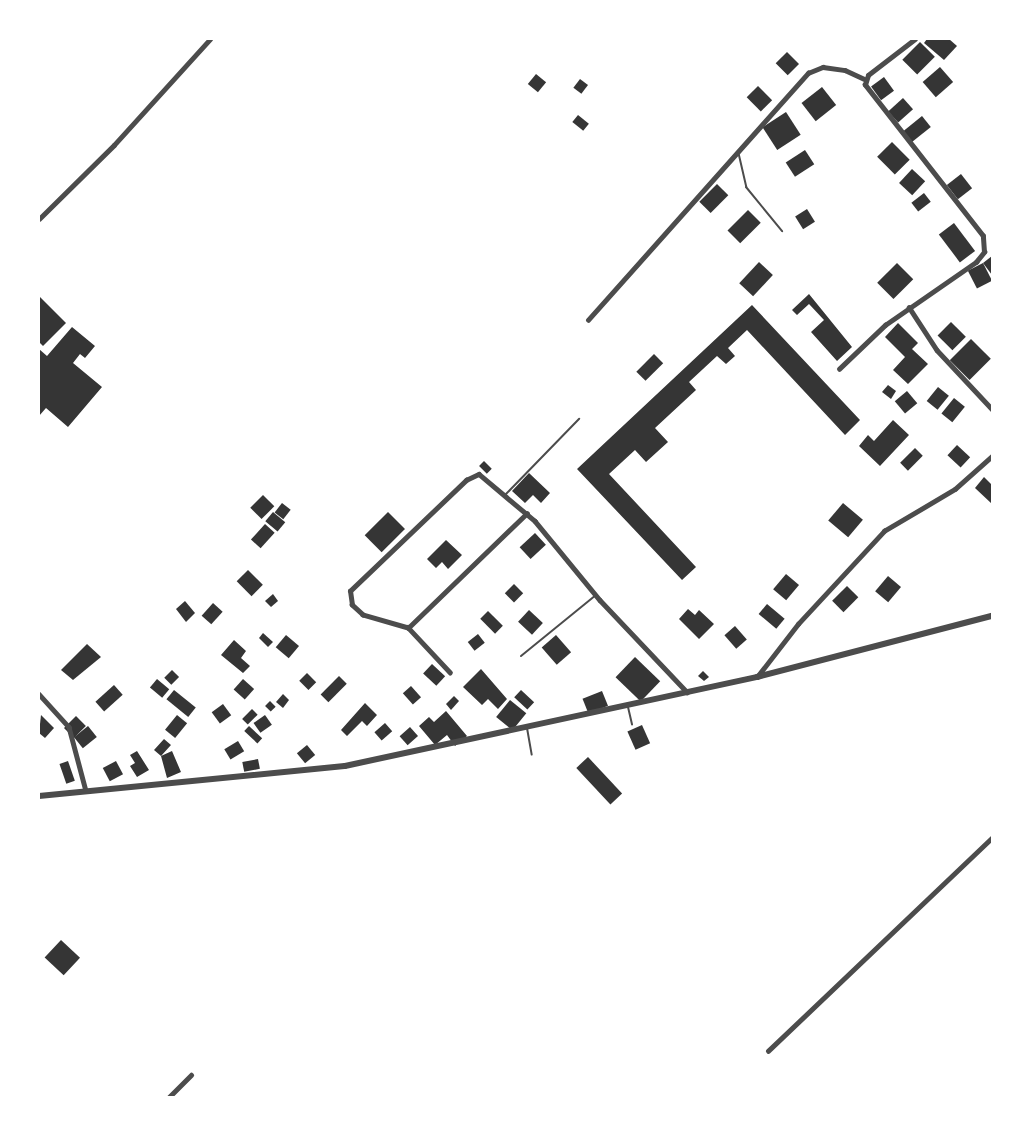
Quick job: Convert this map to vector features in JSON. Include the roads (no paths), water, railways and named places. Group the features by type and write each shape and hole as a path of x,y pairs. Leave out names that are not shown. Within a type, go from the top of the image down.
{"street":[{"path":"39,219 114,145 210,39"},
{"path":"864,79 915,39"},
{"path":"588,320 815,68 845,70 864,79 867,88 958,201 986,244 976,262 909,307 838,369"},
{"path":"909,307 937,350 992,409"},
{"path":"757,677 798,624 884,531 955,489 992,456"},
{"path":"450,673 408,628 363,615 352,605 350,591 470,477 485,476 527,513 596,595 687,692"},
{"path":"408,628 527,513"},
{"path":"39,796 345,766 628,708 992,616"},
{"path":"39,694 69,727 86,791"},
{"path":"768,1051 992,838"},
{"path":"169,1097 191,1075"}],"lane":[{"path":"738,151 746,187 782,231"},
{"path":"506,494 579,419"},
{"path":"522,656 596,595"},
{"path":"628,708 632,725"},
{"path":"527,727 532,755"}]}
